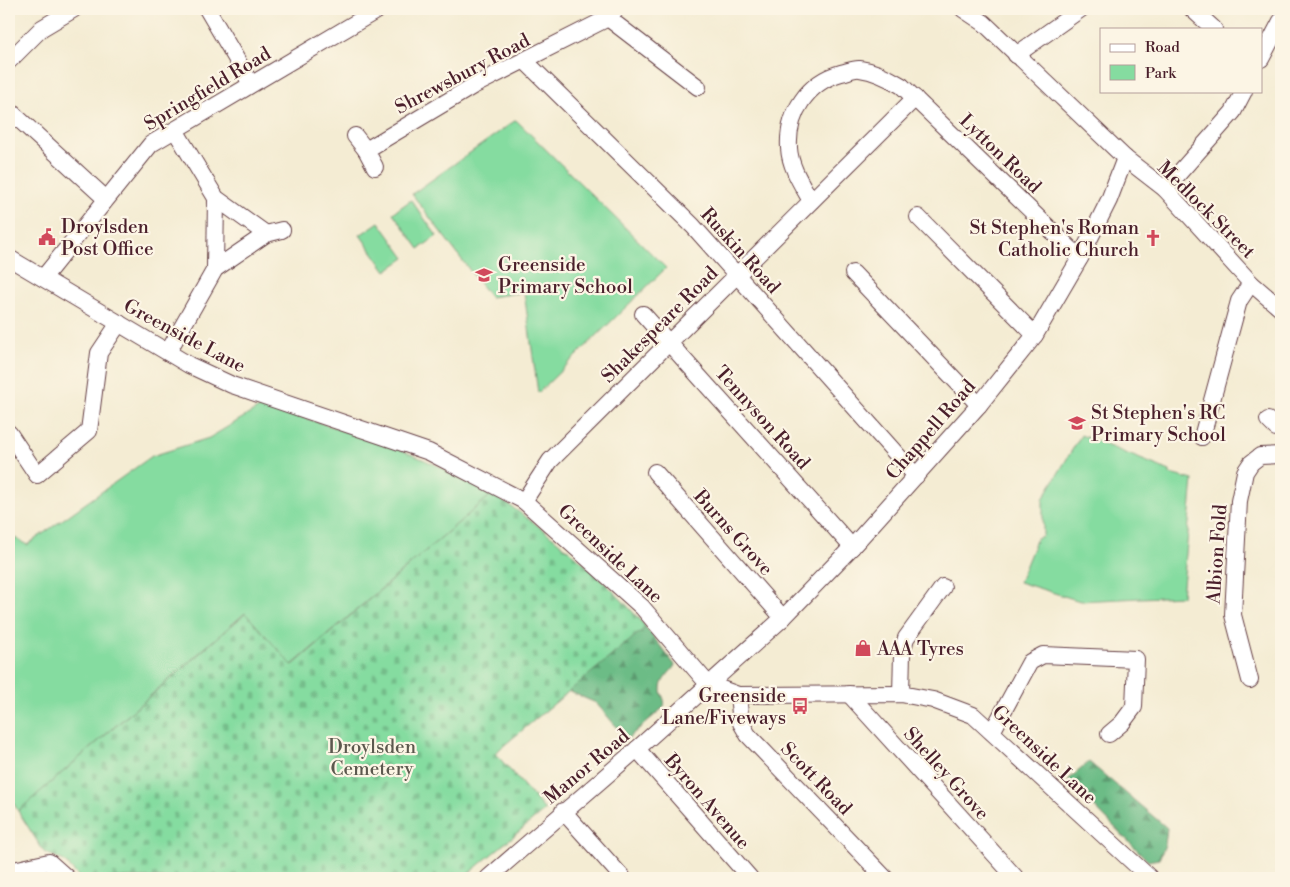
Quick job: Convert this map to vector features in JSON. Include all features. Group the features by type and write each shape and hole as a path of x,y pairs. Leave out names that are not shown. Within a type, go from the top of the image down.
{"street":[{"path":"9,61 42,28 74,9"},
{"path":"207,9 251,84"},
{"name":"Medlock Street","path":"963,9 984,23 1125,158 1164,189 1251,283 1281,309"},
{"path":"1016,55 1081,9"},
{"name":"Springfield Road","path":"43,278 151,144 373,10"},
{"path":"612,14 698,87"},
{"name":"Shrewsbury Road","path":"366,150 473,86 526,61 612,14"},
{"path":"1195,18 1212,28"},
{"path":"1262,57 1281,21"},
{"name":"Ruskin Road","path":"526,61 693,226 916,476"},
{"name":"Lytton Road","path":"812,201 796,175 789,149 792,122 804,94 829,76 858,69 889,77 915,98 1080,258"},
{"path":"1164,189 1233,112 1243,92"},
{"name":"Shakespeare Road","path":"524,501 550,461 915,98"},
{"path":"9,110 106,199"},
{"path":"168,352 215,269 274,232 216,198 174,130"},
{"path":"356,136 375,167"},
{"name":"Chappell Road","path":"708,684 783,618 852,547 979,405 1035,335 1080,258 1110,200 1125,158"},
{"path":"215,269 216,198"},
{"path":"918,217 1035,335"},
{"name":"Greenside Lane","path":"9,258 168,352 232,385 429,452 524,501 642,607 708,684 738,695 901,694 933,700 973,715 1150,878"},
{"path":"853,273 979,405"},
{"path":"1202,437 1239,301 1251,283"},
{"name":"Tennyson Road","path":"643,314 852,547"},
{"path":"9,433 37,475 89,431 99,353 119,323"},
{"name":"Albion Fold","path":"1250,680 1233,615 1239,501 1245,472 1251,463 1260,456 1281,455"},
{"name":"Burns Grove","path":"655,472 783,618"},
{"path":"901,694 902,653 906,638 943,587"},
{"path":"992,732 1030,662 1043,655 1136,659 1134,707 1122,723 1109,734"},
{"name":"Manor Road","path":"488,878 563,811 637,749 708,684"},
{"name":"Shelley Grove","path":"849,694 1016,878"},
{"name":"Scott Road","path":"738,695 741,723 748,735 885,878"},
{"name":"Byron Avenue","path":"637,749 750,878"},
{"path":"563,811 623,878"},
{"path":"9,871 49,862 67,878"}],"green space":[{"path":"516,120 666,268 538,393 524,292 490,297 412,194"},
{"path":"411,200 437,236 419,249 393,213"},
{"path":"379,222 405,258 386,271 360,235"},
{"path":"264,405 387,444 441,467 492,494 292,665 245,613 18,811 9,795 9,551 15,538 27,545 152,456 209,438"},
{"path":"1081,435 1170,471 1170,474 1193,480 1182,596 1080,601 1019,582 1037,538 1043,536 1043,499"},
{"name":"Droylsden Cemetery","path":"492,494 534,523 574,555 612,589 646,627 495,753 545,810 463,878 80,878 64,861 44,852 18,811 246,613 293,665"},
{"path":"638,617 675,665 662,683 661,691 665,702 664,707 627,739 596,703 568,691"},
{"path":"1089,762 1167,828 1165,845 1159,859 1148,861 1068,780"}],"place":[{"name":"Droylsden Post Office","path":"47,237"},
{"name":"St Stephen's Roman Catholic Church","path":"1153,238"},
{"name":"Greenside Primary School","path":"484,275"},
{"name":"St Stephen's RC Primary School","path":"1077,423"},
{"name":"AAA Tyres","path":"863,648"},
{"name":"Greenside Lane/Fiveways","path":"800,706"}]}
